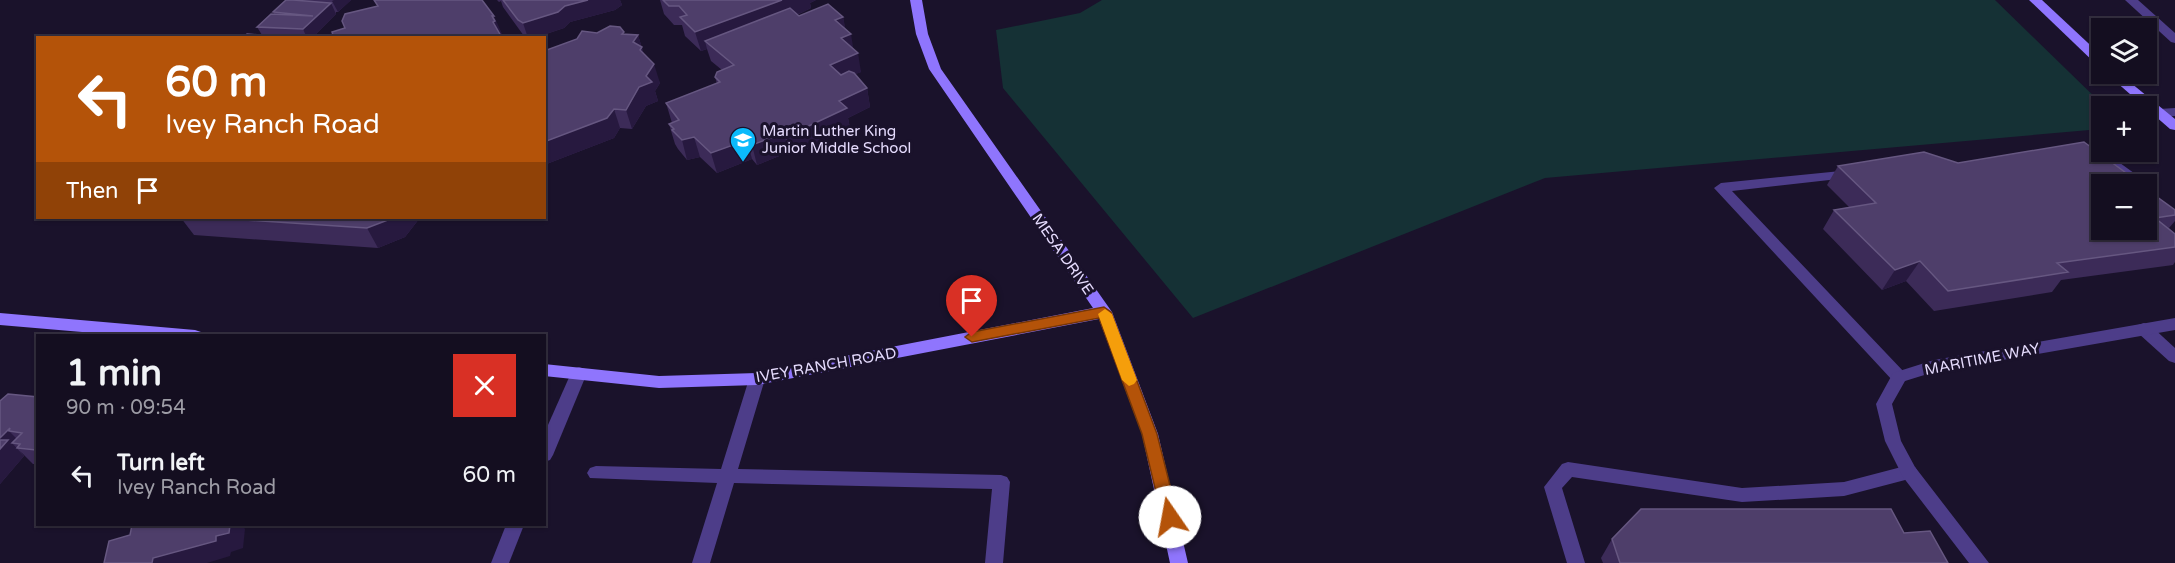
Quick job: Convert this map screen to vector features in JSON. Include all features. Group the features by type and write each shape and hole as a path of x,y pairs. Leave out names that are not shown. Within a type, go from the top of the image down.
{"street":[{"name":"MESA DRIVE","path":"916,0 922,34 935,69 1104,312 1150,434 1179,563"},
{"path":"2035,0 2091,53"},
{"path":"2132,0 2175,39"},
{"path":"2125,84 2175,126"},
{"path":"2159,113 2175,112"},
{"path":"2060,152 2095,149 2127,174"},
{"path":"1861,173 1721,188 1899,377 1884,404 1893,441 1909,472 1980,563"},
{"name":"IVEY RANCH ROAD","path":"546,370 659,382 757,379 1104,312"},
{"path":"0,319 172,334"},
{"name":"MARITIME WAY","path":"1899,377 1934,366 2175,324"},
{"path":"2144,329 2175,357"},
{"path":"546,450 579,374"},
{"path":"700,563 757,379"},
{"path":"1576,563 1553,487 1568,469 1742,495 1844,489 1909,472"},
{"path":"596,473 1001,482 993,563"},
{"path":"500,563 515,526"}],"green space":[{"path":"1102,0 1995,0 2094,96 2091,96 2091,130 1545,178 1193,318 1003,88 996,30 1080,13"}],"building":[{"path":"286,0 331,3 303,29 257,27 271,14 313,16 273,12"},
{"path":"374,0 482,0 494,16 492,16 495,21 493,22 501,36 333,36 332,32 345,28 342,21 345,14 378,6"},
{"path":"503,0 588,0 565,6 558,12 523,23 518,20"},
{"path":"663,0 782,0 695,32 680,17 687,15 679,6 669,6"},
{"path":"828,4 843,17 835,20 851,34 841,38 858,53 830,65 841,75 849,71 854,73 867,88 839,101 847,108 786,135 784,133 752,145 747,140 711,153 694,137 682,140 672,130 674,129 669,124 679,120 666,103 720,82 715,77 717,72 734,65 705,41 790,8 799,16"},
{"path":"610,26 620,27 624,32 622,34 638,35 633,42 642,47 640,50 654,64 646,76 652,82 639,87 626,110 614,109 607,118 546,141 546,50 577,39 582,31 597,33"},
{"path":"247,34 272,36 245,36"},
{"path":"2084,142 2091,147 2091,162 2111,162 2127,174 2091,174 2091,240 2157,240 2157,220 2175,234 2175,247 2057,263 2068,272 1948,291 1920,261 1895,270 1834,210 1876,203 1838,166 1924,152 1958,163"},
{"path":"2157,197 2175,210 2175,215 2157,218"},
{"path":"230,219 390,219 367,228"},
{"path":"8,394 36,397 36,450 17,448 20,444 12,443 22,433 9,431 10,428 0,438 0,401"},
{"path":"0,440 8,440 0,449"},
{"path":"1641,509 1891,509 1904,533 1930,531 1948,563 1620,563 1612,539"},
{"path":"132,526 230,526 229,533 216,536 216,541 153,558 152,563 104,563 109,541 130,535"}],"slow traffic":[{"path":"1105,314 1129,380"}],"place":[{"name":"Martin Luther King Junior Middle School","path":"743,163"}],"route":[{"path":"972,337 1104,312 1150,434 1170,517"}]}
